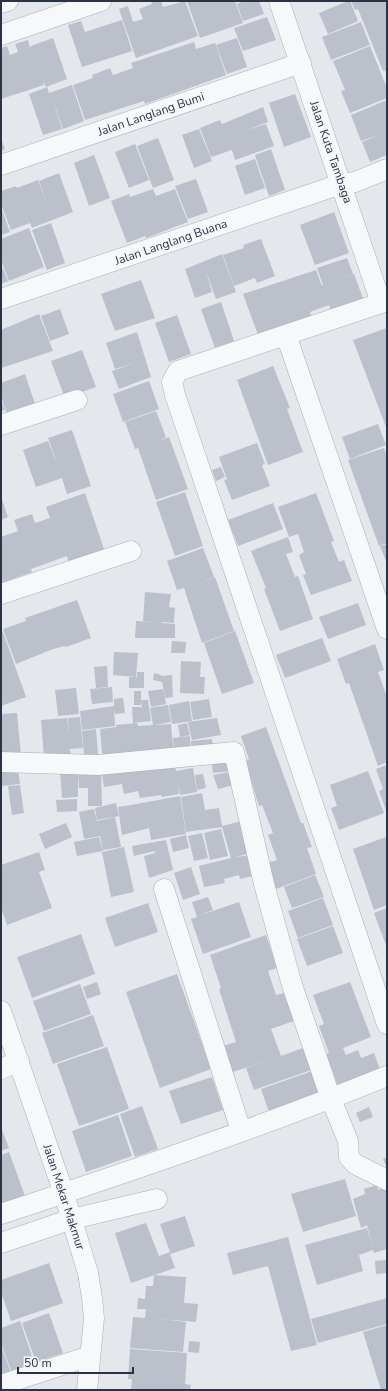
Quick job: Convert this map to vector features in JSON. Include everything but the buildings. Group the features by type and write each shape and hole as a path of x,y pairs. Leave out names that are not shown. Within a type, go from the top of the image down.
{"street":[{"path":"1,3 8,1"},
{"path":"1,35 102,1"},
{"name":"Jalan Kuta Tambaga","path":"279,1 301,63 387,277"},
{"name":"Jalan Kuta Tambaga","path":"293,1 384,302"},
{"name":"Jalan Langlang Bumi","path":"1,165 301,63"},
{"name":"Jalan Langlang Buana","path":"1,299 387,169"},
{"path":"384,302 178,371 172,382 387,1024"},
{"path":"286,335 387,629"},
{"path":"1,425 77,400"},
{"path":"1,594 131,550"},
{"path":"1,762 98,765 234,752 264,884 292,985 331,1099 348,1141 349,1157 355,1164 387,1180"},
{"path":"164,889 241,1131"},
{"name":"Jalan Mekar Makmur","path":"1,1011 64,1194 88,1274 94,1318 88,1390"},
{"path":"1,1069 19,1061"},
{"path":"1,1214 64,1194 331,1099 387,1076"},
{"path":"1,1243 72,1219 157,1199"},
{"path":"1,1385 90,1356"}]}
